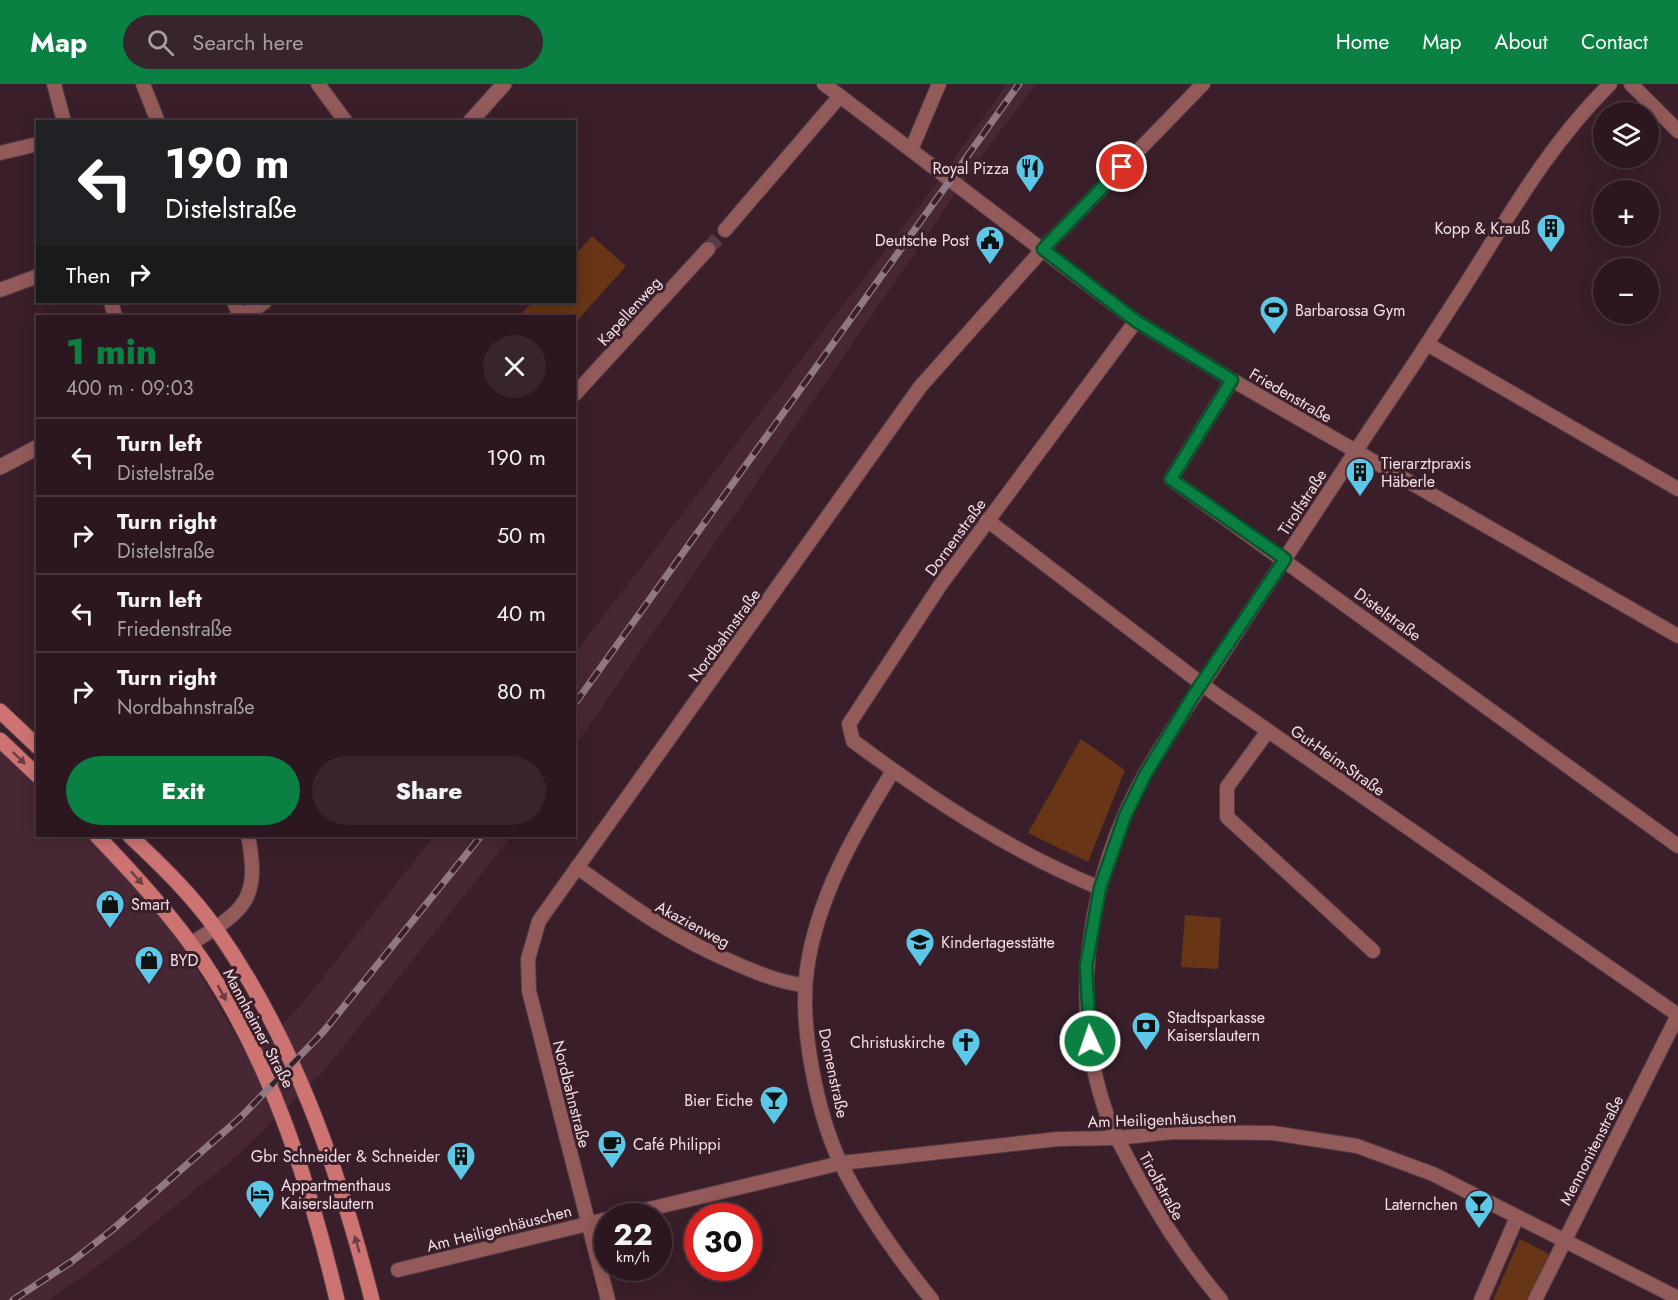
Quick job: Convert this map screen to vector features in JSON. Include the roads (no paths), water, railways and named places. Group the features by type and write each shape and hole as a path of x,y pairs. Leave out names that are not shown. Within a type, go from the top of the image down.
{"main road":[{"path":"0,711 36,745"},
{"path":"0,740 36,774"},
{"name":"Mannheimer Straße","path":"98,837 152,894 190,944 233,1012 263,1069 279,1105 310,1195 337,1300"},
{"name":"Mannheimer Straße","path":"131,837 171,874 216,928 262,1002 301,1085 342,1190 372,1300"}],"street":[{"path":"54,84 63,120"},
{"path":"143,84 157,120"},
{"path":"318,84 345,120"},
{"path":"472,120 504,84"},
{"name":"Friedenstraße","path":"824,84 1136,321 1232,380 1678,636"},
{"path":"911,150 939,84"},
{"name":"Nordbahnstraße","path":"608,1300 529,991 528,959 539,921 920,387 1043,249 1203,84"},
{"name":"Tirolfstraße","path":"1221,1300 1183,1255 1147,1195 1107,1116 1096,1077 1090,1041 1086,966 1100,888 1125,816 1145,775 1202,685 1426,344 1538,168 1576,118 1610,84"},
{"path":"1631,84 1678,131"},
{"path":"725,230 840,96"},
{"path":"0,153 36,144"},
{"name":"Kapellenweg","path":"576,393 708,249"},
{"path":"0,290 36,277"},
{"path":"244,315 262,303"},
{"name":"Dornenstraße","path":"1100,888 1010,844 966,819 893,771 853,741 849,724 941,584 1136,321"},
{"path":"1426,344 1678,489"},
{"name":"Distelstraße","path":"1232,380 1171,479 1285,559 1678,846"},
{"path":"1,465 36,448"},
{"name":"Gut-Heim-Straße","path":"987,520 1202,685 1678,1015"},
{"path":"1268,730 1227,787 1227,817 1373,951"},
{"name":"Dornenstraße","path":"893,771 862,819 834,878 815,931 805,985 807,1038 819,1101 841,1163 872,1214 932,1300"},
{"path":"190,944 236,913 250,892 253,877 248,837"},
{"name":"Akazienweg","path":"577,867 642,916 698,949 756,973 805,985"},
{"name":"Mennonitenstraße","path":"1535,1300 1563,1240 1678,1015"},
{"name":"Am Heiligenhäuschen","path":"672,1204 841,1163 1058,1139 1117,1138 1172,1132 1273,1133 1357,1146 1433,1174 1678,1298"},
{"path":"1481,1300 1517,1217"},
{"name":"Am Heiligenhäuschen","path":"398,1270 594,1223"}],"tunnel":[{"path":"708,249 725,230"}],"railway":[{"path":"576,702 1019,84"},
{"path":"13,1300 71,1262 112,1230 240,1118 324,1031 480,837"}],"place":[{"name":"Royal Pizza","path":"1030,194"},
{"name":"Kopp & Krauß","path":"1551,254"},
{"name":"Deutsche Post","path":"990,266"},
{"name":"Barbarossa Gym","path":"1274,336"},
{"name":"Tierarztpraxis Häberle","path":"1360,498"},
{"name":"Smart","path":"110,930"},
{"name":"Kindertagesstätte","path":"920,968"},
{"name":"BYD","path":"149,986"},
{"name":"Stadtsparkasse Kaiserslautern","path":"1146,1052"},
{"name":"Christuskirche","path":"966,1068"},
{"name":"Bier Eiche","path":"774,1126"},
{"name":"Café Philippi","path":"612,1170"},
{"name":"Gbr Schneider & Schneider","path":"461,1182"},
{"name":"Appartmenthaus Kaiserslautern","path":"260,1220"},
{"name":"Laternchen","path":"1479,1230"}]}
